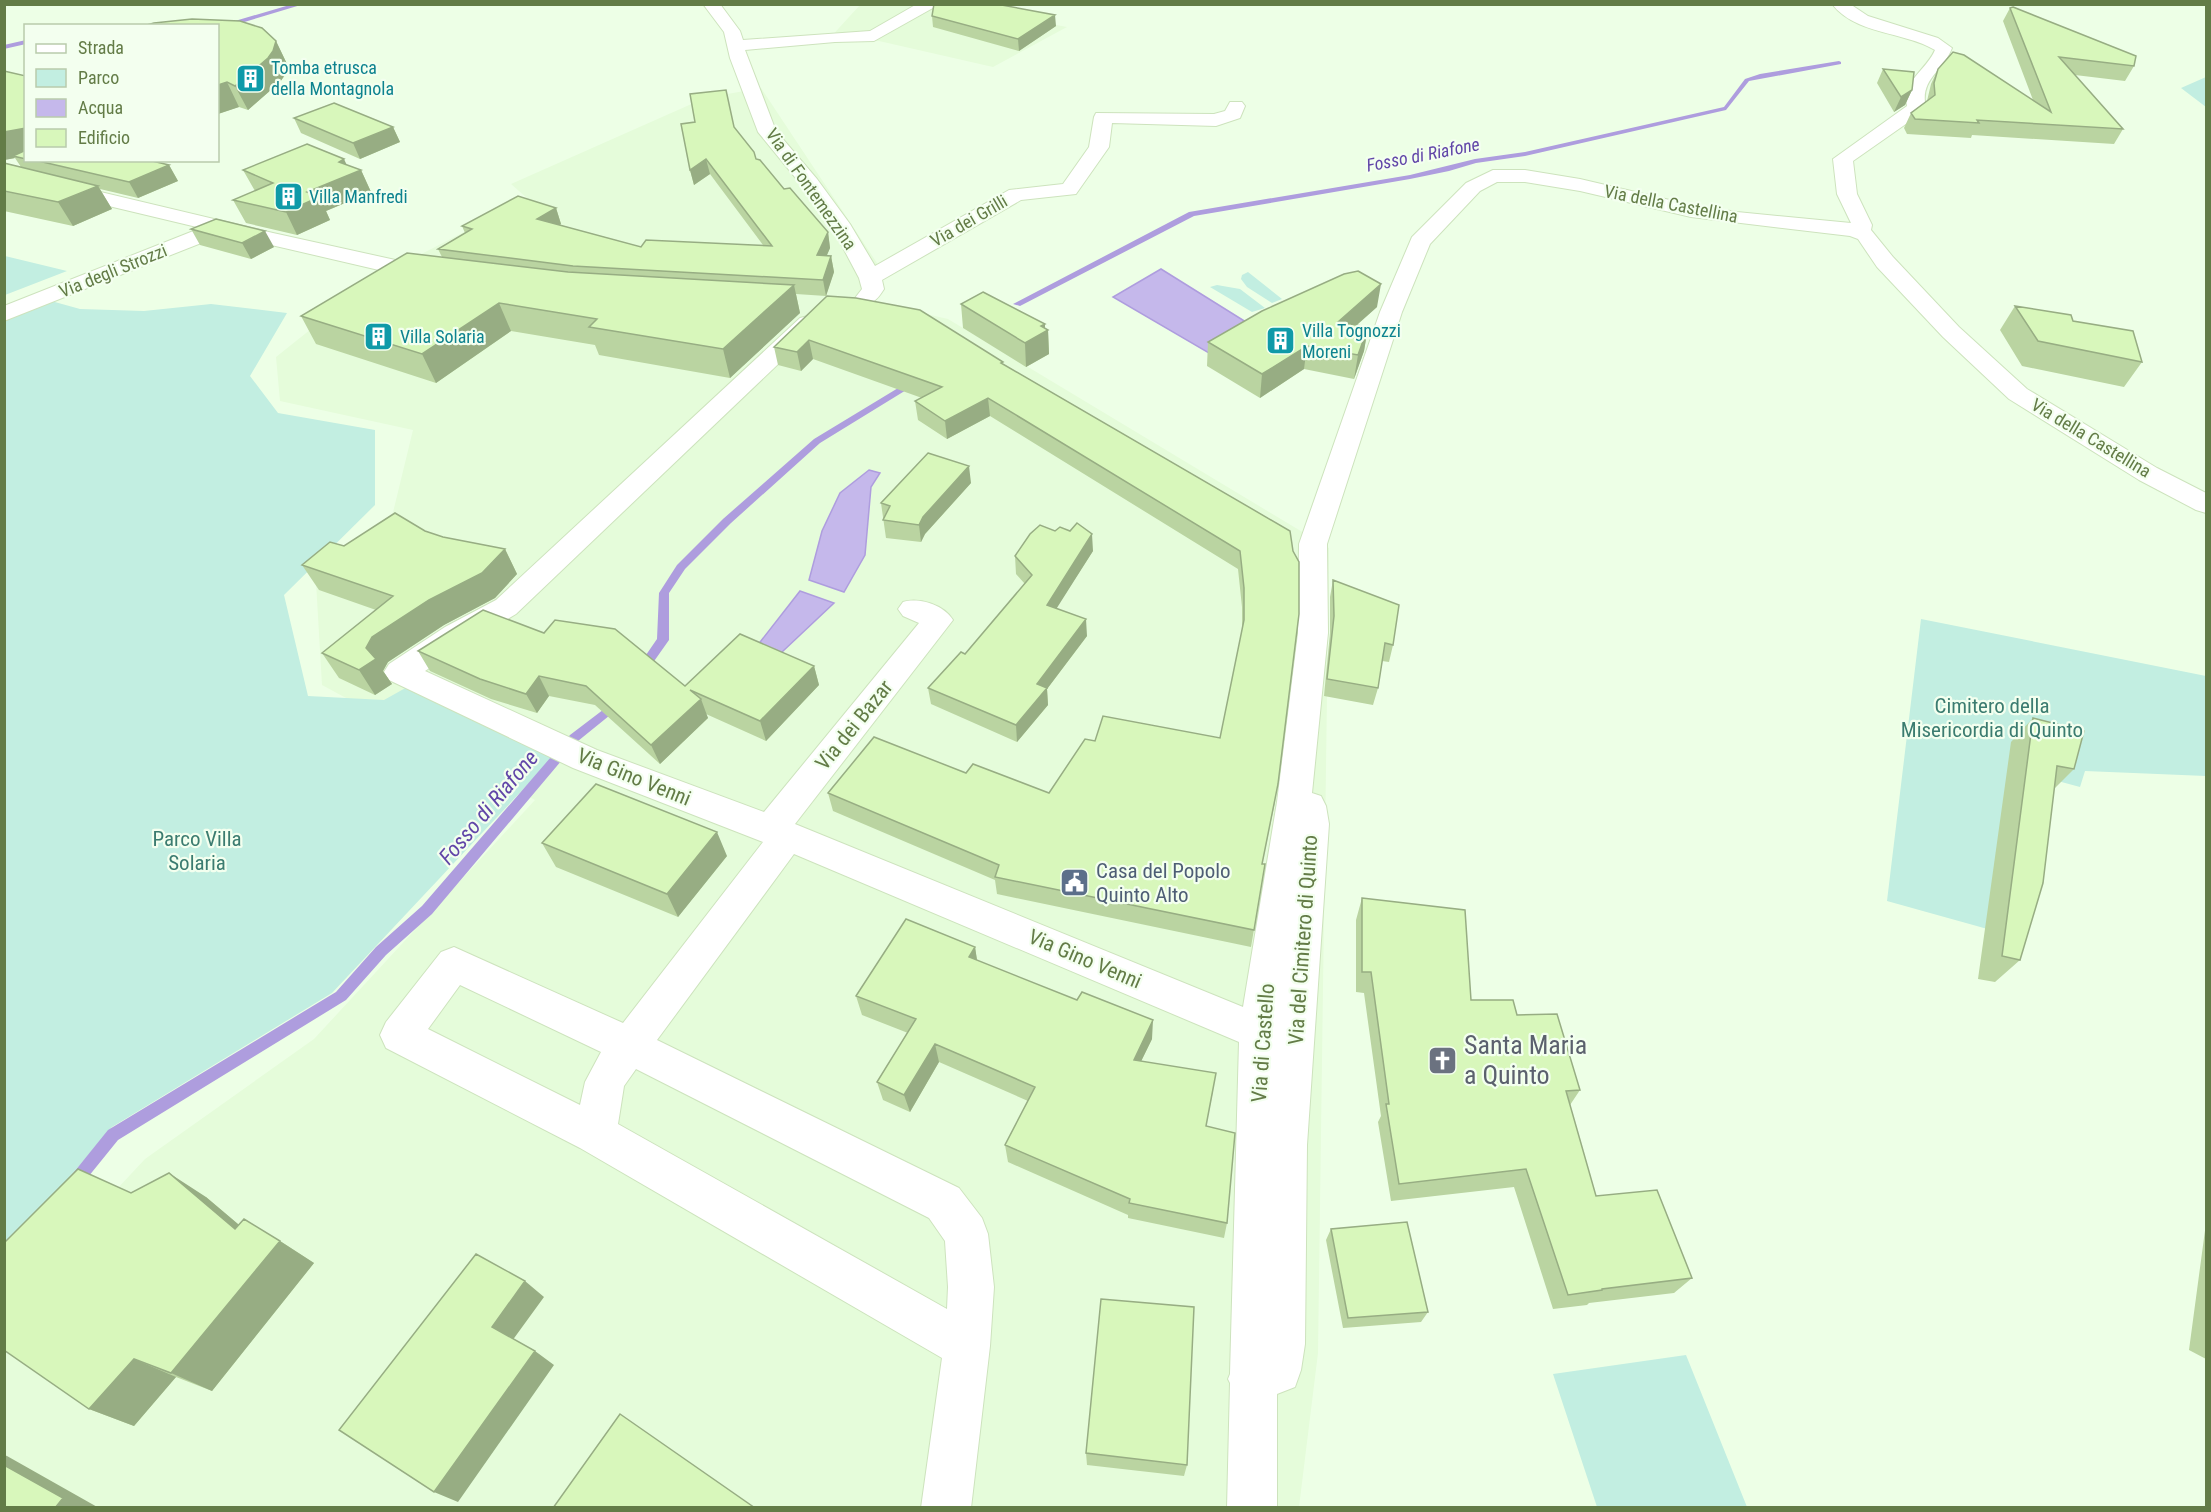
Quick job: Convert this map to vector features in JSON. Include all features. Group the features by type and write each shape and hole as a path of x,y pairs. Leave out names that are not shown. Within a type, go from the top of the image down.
{"street":[{"name":"Via di Fontemezzina","path":"711,4 732,31 767,132 810,183 843,228 870,278"},
{"path":"737,46 835,37 874,36 917,10 932,4"},
{"path":"1840,4 1864,19 1933,40 1944,48 1942,55 1917,83 1914,103 1917,108 1843,159 1842,171 1849,200 1862,225 1860,232"},
{"name":"Via dei Grilli","path":"870,278 1016,194 1069,190 1099,147 1104,117 1216,120 1233,114 1236,106"},
{"path":"4,175 409,270 454,275"},
{"name":"Via della Castellina","path":"1311,581 1303,539 1390,312 1420,242 1473,187 1493,176 1525,176 1580,185 1691,211 1860,232 1951,332 2018,394 2148,474 2206,504"},
{"name":"Via degli Strozzi","path":"4,314 222,227"},
{"name":"Via Gino Venni","path":"870,278 873,289 842,307 506,607 456,635 400,672 585,759 779,833 1260,1032"},
{"name":"Via di Castello","path":"1252,1508 1252,1379 1260,1032 1294,802 1313,633 1311,581"},
{"name":"Via dei Bazar","path":"595,1134 606,1082 779,833 933,618"},
{"name":"Via del Cimitero di Quinto","path":"1252,1379 1278,1370 1282,1344 1286,1145 1312,824 1308,805 1294,802"},
{"path":"946,1508 966,1346 971,1287 966,1234 944,1203 630,1046 454,964 400,1035 595,1134 966,1346"}],"shaded area":[{"path":"860,5 951,5 1067,27 993,67 879,41 828,40"},
{"path":"761,88 879,266 860,299 948,319 1329,548 1318,1353 1299,1507 5,1507 4,1310 145,1159 314,1039 535,800 322,685 316,582 388,533 413,430 280,401 276,357 375,278 528,199 511,184 705,98"}],"green space":[{"path":"2206,77 2206,107 2181,88"},
{"path":"5,256 67,271 5,295"},
{"path":"1248,272 1282,299 1272,303 1247,287 1241,279 1242,275"},
{"path":"1217,285 1240,289 1265,308 1252,312 1210,287"},
{"name":"Parco Villa Solaria","path":"44,299 80,309 144,311 211,304 287,313 250,376 278,413 375,430 375,505 284,595 308,696 384,700 409,686 559,751 332,993 112,1127 5,1253 5,314"},
{"name":"Cimitero della Misericordia di Quinto","path":"1921,619 2206,676 2206,776 2085,771 2080,787 2054,780 2009,935 1887,901"},
{"path":"1686,1355 1747,1507 1597,1507 1553,1374"}],"water":[{"path":"1161,269 1262,332 1214,356 1113,297"},
{"path":"869,470 880,473 871,487 865,555 844,592 809,580 822,531 840,493"},
{"path":"800,591 834,603 781,653 757,646"}],"building":[{"path":"934,4 996,4 1055,15 1018,39 932,16"},
{"path":"2013,7 2136,56 2134,66 2059,57 2123,129 1977,120 1979,123 1915,119 1911,113 1935,95 1934,83 1938,69 1953,52 1964,55 2051,112 2010,8"},
{"path":"192,19 240,21 262,28 276,41 268,58 235,86 227,82 219,85 219,24 150,24"},
{"path":"1883,69 1914,72 1912,90 1901,97"},
{"path":"4,71 24,76 24,128 4,132"},
{"path":"726,90 734,127 754,152 756,159 760,160 784,189 790,188 828,232 817,255 831,256 823,280 573,266 438,249 472,229 462,226 518,196 556,208 537,219 641,247 646,240 772,246 706,159 690,170 681,124 695,122 690,94"},
{"path":"334,103 393,127 353,143 294,118"},
{"path":"307,144 344,159 339,162 361,170 307,192 319,197 286,212 233,200 273,183 243,170"},
{"path":"24,151 24,159 13,156"},
{"path":"43,162 156,162 169,165 129,182"},
{"path":"4,163 98,186 58,202 4,191"},
{"path":"216,219 265,231 242,243 191,229"},
{"path":"407,253 568,272 794,285 723,349 589,327 597,319 499,303 422,354 301,316"},
{"path":"1358,271 1381,284 1338,322 1368,327 1358,355 1307,346 1262,374 1208,342 1262,311 1344,274"},
{"path":"983,292 1045,324 1041,326 1048,330 1025,343 961,304"},
{"path":"827,296 856,298 920,310 1003,362 1001,363 1290,531 1293,551 1299,562 1299,614 1278,784 1262,864 1265,864 1254,930 995,877 999,865 828,793 874,737 966,773 973,764 1049,793 1085,739 1095,741 1103,716 1220,738 1244,620 1244,588 1240,551 988,398 945,421 915,401 942,387 809,340 797,352 774,347"},
{"path":"2015,306 2071,315 2073,321 2133,331 2142,362 2038,341"},
{"path":"928,453 969,466 923,517 919,525 883,520 890,506 881,503"},
{"path":"395,513 425,531 443,537 505,549 482,573 429,600 372,637 366,648 376,659 359,670 322,653 393,596 302,565 330,542 344,546"},
{"path":"1077,523 1092,534 1047,605 1086,619 1037,684 1047,688 1016,725 928,688 961,652 965,654 1032,575 1015,556 1030,534 1040,525 1055,531 1060,527 1070,531"},
{"path":"1333,580 1399,605 1393,645 1385,643 1378,688 1327,679 1334,616"},
{"path":"483,610 544,633 555,620 615,629 685,686 740,634 814,666 760,721 690,690 701,699 651,745 586,686 539,676 526,694 480,679 418,651"},
{"path":"2033,718 2084,731 2074,769 2057,766 2043,883 2020,960 2002,956"},
{"path":"596,784 717,832 667,894 542,843"},
{"path":"1362,898 1465,910 1471,1000 1513,1000 1517,1015 1557,1014 1580,1090 1566,1091 1596,1196 1657,1190 1692,1278 1568,1295 1526,1169 1399,1184 1386,1104 1389,1104 1371,972 1362,972"},
{"path":"906,919 975,947 969,957 1077,1000 1082,992 1153,1020 1134,1060 1216,1073 1206,1126 1235,1133 1227,1223 1129,1203 1130,1199 1005,1145 1035,1087 935,1044 904,1095 877,1082 916,1019 856,996"},
{"path":"78,1169 131,1193 169,1173 235,1229 244,1219 280,1241 171,1373 134,1359 89,1409 4,1350 4,1243"},
{"path":"1407,1222 1428,1312 1348,1318 1331,1229"},
{"path":"476,1254 525,1281 492,1327 535,1351 434,1492 339,1430"},
{"path":"1101,1299 1194,1307 1187,1465 1086,1453"},
{"path":"620,1414 755,1508 553,1508"},
{"path":"4,1465 63,1498 55,1508 4,1508"}],"waterway":[{"path":"219,28 301,4"},
{"path":"4,47 24,42"},
{"name":"Fosso di Riafone","path":"1017,304 1192,214 1410,177 1475,161 1525,154 1726,108 1747,80 1839,63"},
{"name":"Fosso di Riafone","path":"641,671 663,640 664,593 681,567 727,521 817,441 913,382"},
{"name":"Fosso di Riafone","path":"75,1182 113,1135 341,996 381,951 427,910 574,738 616,704"}],"place":[{"name":"Tomba etrusca della Montagnola","path":"250,78"},
{"name":"Villa Manfredi","path":"288,197"},
{"name":"Villa Solaria","path":"379,337"},
{"name":"Villa Tognozzi Moreni","path":"1281,341"},
{"name":"Casa del Popolo Quinto Alto","path":"1075,883"},
{"name":"Santa Maria a Quinto","path":"1443,1060"}]}
